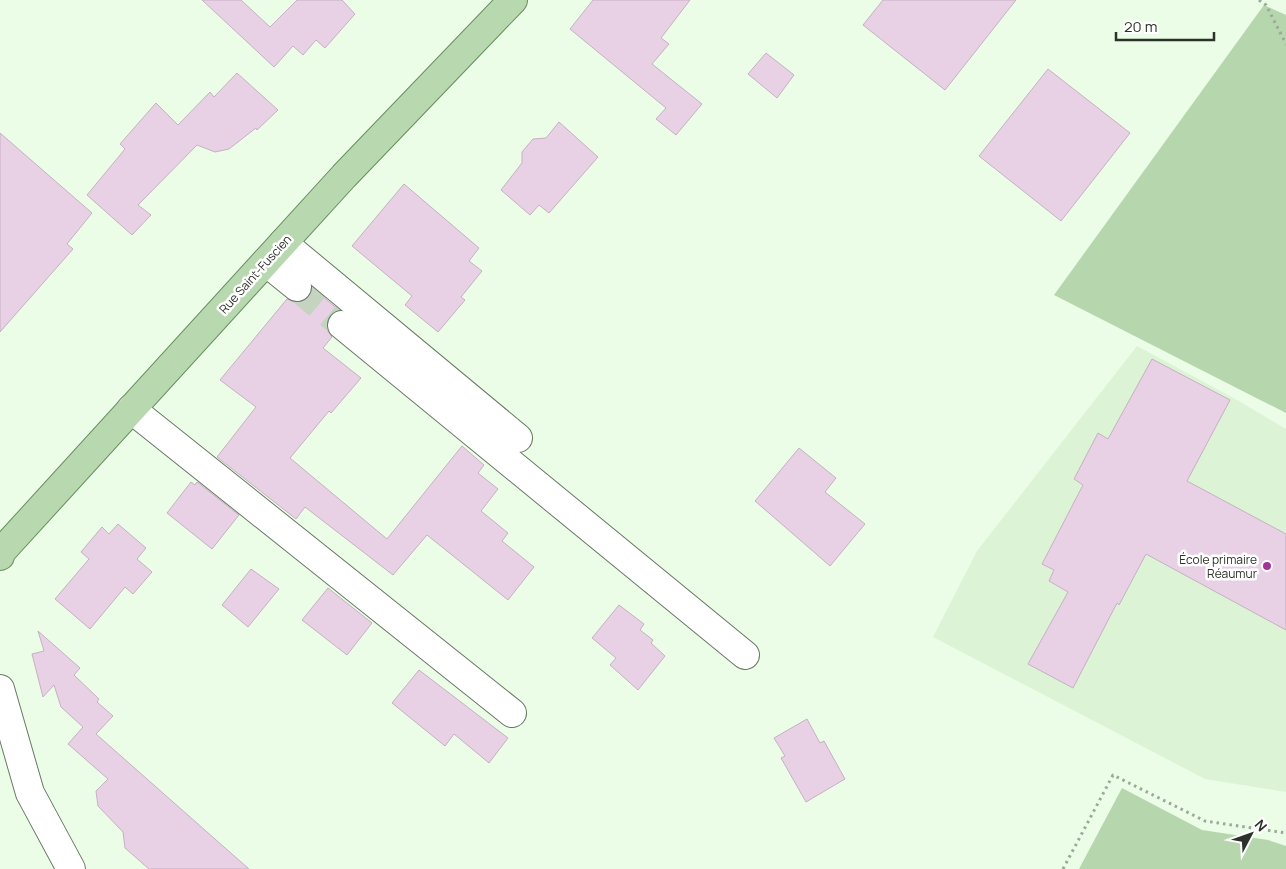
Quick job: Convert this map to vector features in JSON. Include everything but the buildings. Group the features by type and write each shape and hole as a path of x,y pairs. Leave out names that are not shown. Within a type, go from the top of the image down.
{"main road":[{"name":"Rue Saint-Fuscien","path":"0,553 275,252 513,0"}],"street":[{"path":"275,252 297,287"},
{"path":"275,252 518,438"},
{"path":"342,325 745,655"},
{"path":"131,409 512,713"},
{"path":"0,689 30,793 72,869"},
{"path":"0,763 30,793"}],"path":[{"path":"1260,0 1266,5 1286,44"},
{"path":"1063,869 1113,775 1205,821 1286,833"}],"shaded area":[{"path":"1264,5 1286,15 1286,413 1054,295"},
{"path":"1137,346 1239,401 1286,429 1286,792 1205,779 933,637 977,551"},
{"path":"1122,788 1202,830 1268,840 1286,846 1286,869 1079,869"}],"tunnel":[{"path":"297,287 342,325"}],"place":[{"name":"École primaire Réaumur","path":"1267,566"}]}
